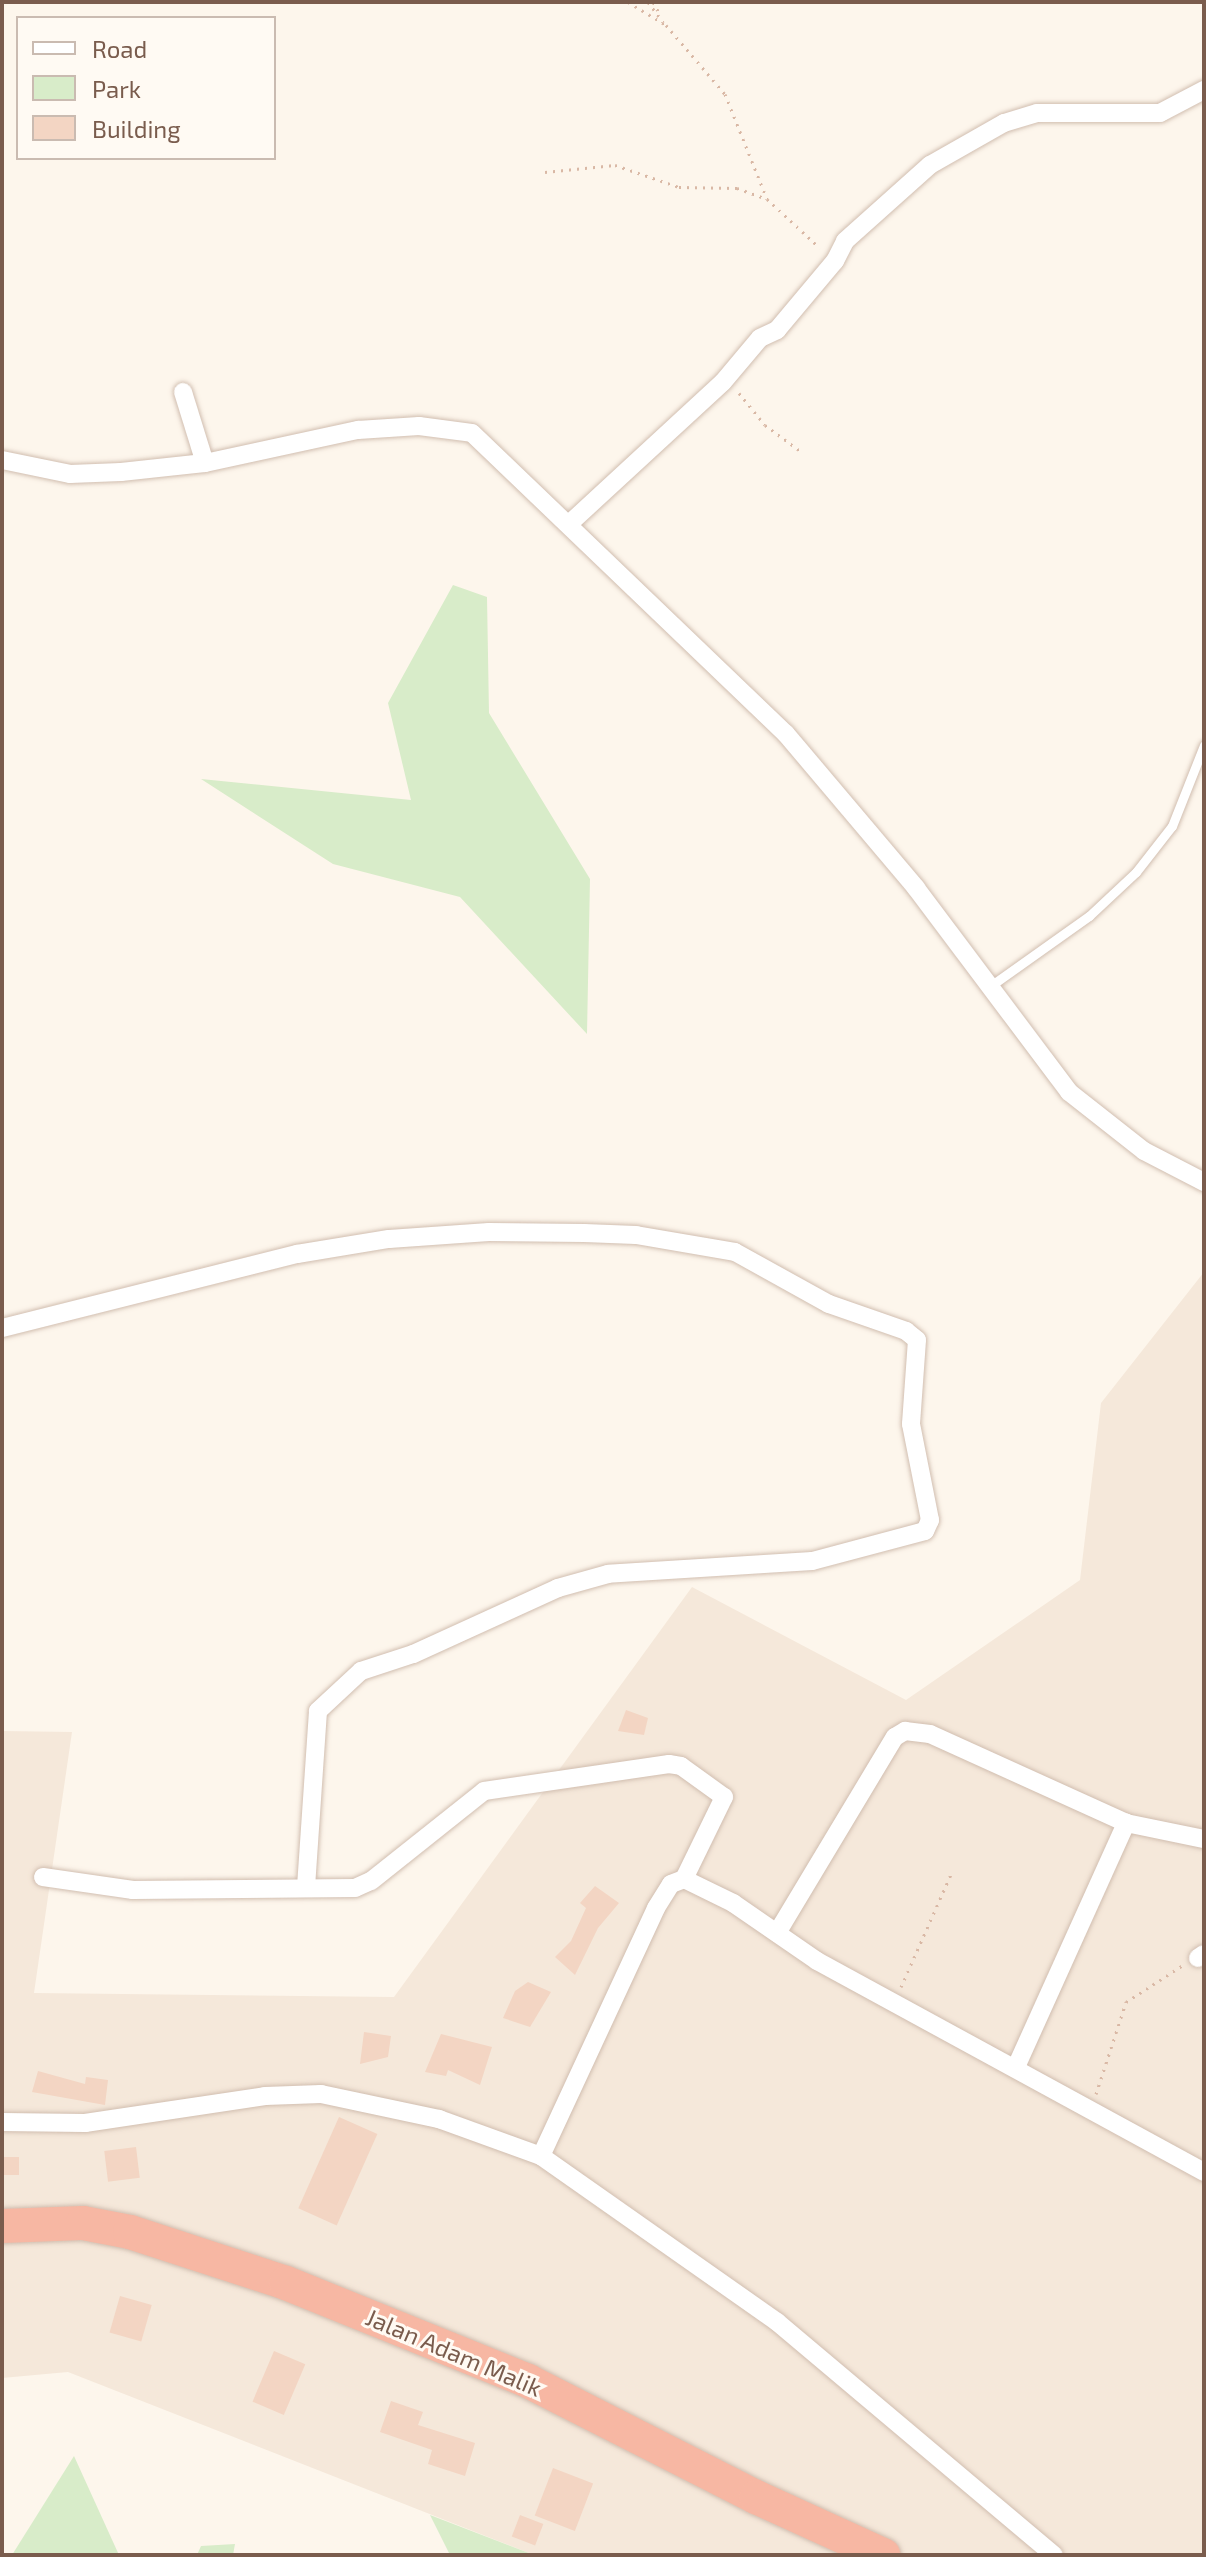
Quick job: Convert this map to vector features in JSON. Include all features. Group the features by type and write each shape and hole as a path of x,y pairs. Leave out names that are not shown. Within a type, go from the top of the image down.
{"highway":[{"name":"Jalan Adam Malik","path":"2,2226 83,2223 130,2232 286,2283 528,2381 743,2491 883,2555"}],"street":[{"path":"569,524 723,382 760,338 777,330 835,261 845,241 930,165 1004,123 1037,113 1160,113 1204,90"},
{"path":"183,392 205,463"},
{"path":"2,460 70,474 205,463 358,430 449,427 472,433 493,449 786,734 916,888 1028,1042 1095,1117 1204,1182"},
{"path":"2,1328 297,1254 389,1239 489,1232 584,1233 636,1235 735,1252 829,1304 906,1331 917,1340 911,1424 930,1520 925,1531 812,1561 608,1574 558,1588 413,1654 361,1671 318,1711 306,1887"},
{"path":"777,1933 895,1737 905,1731 930,1734 1126,1823 1204,1839"},
{"path":"43,1877 133,1890 363,1886 471,1799 499,1785 669,1764 681,1766 724,1797 684,1879 671,1884 656,1908 541,2156"},
{"path":"1016,2067 1126,1823"},
{"path":"684,1879 733,1903 817,1961 1016,2067 1087,2111 1204,2172"},
{"path":"2,2122 85,2123 265,2096 321,2094 439,2119 541,2156 777,2322 1054,2555"}],"lane":[{"path":"989,987 1089,916 1136,872 1172,826 1204,745"}],"path":[{"path":"628,2 666,25"},
{"path":"650,2 725,94 767,199"},
{"path":"545,172 615,165 679,187 737,188 767,199 835,261"},
{"path":"723,382 803,453"},
{"path":"895,2001 951,1874"},
{"path":"1087,2111 1105,2076 1126,2002 1201,1956"}],"shaded area":[{"path":"1204,1272 1204,2555 534,2555 68,2372 2,2378 2,1731 72,1732 34,1993 394,1997 692,1587 906,1700 1080,1580 1101,1403"}],"green space":[{"path":"453,585 487,597 489,713 590,879 587,1034 460,897 333,864 201,779 411,800 388,703"},
{"path":"74,2456 119,2555 12,2555"},
{"path":"430,2515 534,2555 450,2555"},
{"path":"235,2544 233,2555 197,2555 201,2546"}],"building":[{"path":"626,1710 648,1718 644,1735 618,1731"},
{"path":"595,1886 619,1903 598,1928 575,1975 555,1957 571,1941 586,1908 580,1903"},
{"path":"528,1982 551,1992 530,2027 503,2018 515,1991"},
{"path":"364,2032 391,2036 388,2057 360,2064"},
{"path":"441,2034 492,2047 480,2085 448,2070 446,2076 425,2072"},
{"path":"38,2071 85,2084 86,2077 108,2080 105,2105 32,2092"},
{"path":"339,2117 377,2134 337,2225 298,2208"},
{"path":"136,2147 140,2178 108,2182 104,2151"},
{"path":"2,2157 19,2157 19,2175 2,2175"},
{"path":"120,2296 152,2305 141,2342 110,2333"},
{"path":"274,2351 305,2364 284,2415 253,2402"},
{"path":"391,2401 423,2412 418,2425 475,2443 465,2476 428,2464 432,2450 380,2432"},
{"path":"553,2468 593,2483 575,2531 535,2516"},
{"path":"520,2515 543,2524 535,2545 512,2536"}]}
